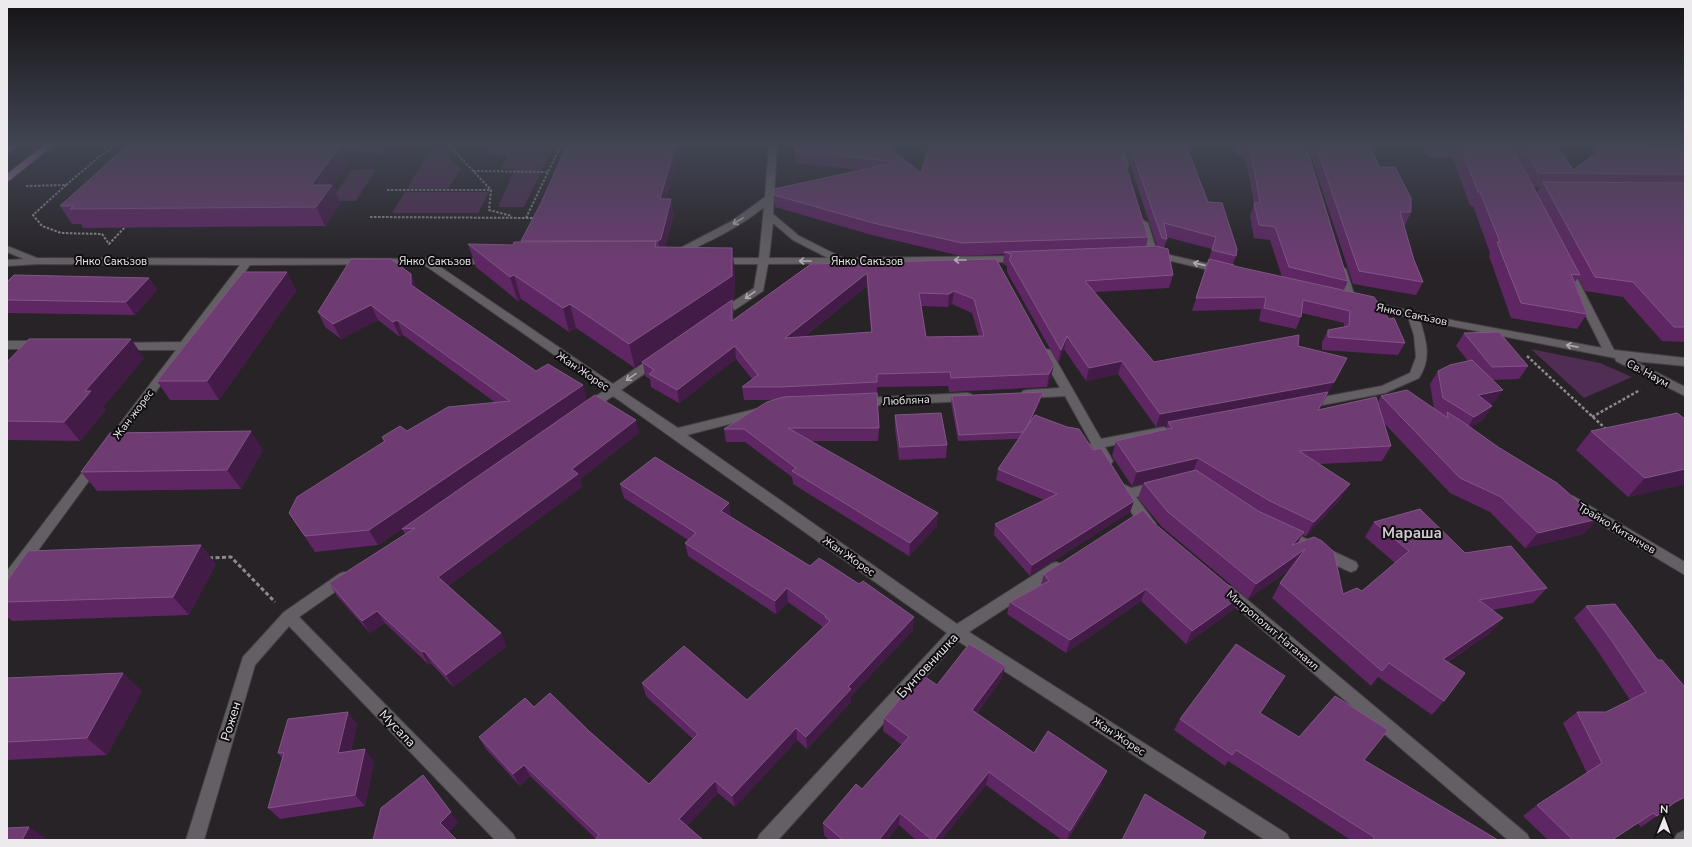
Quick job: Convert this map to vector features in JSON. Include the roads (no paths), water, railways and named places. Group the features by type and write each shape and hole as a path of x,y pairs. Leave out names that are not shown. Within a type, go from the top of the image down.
{"street":[{"path":"714,320 759,288 767,239 770,183"},
{"path":"684,260 668,258 718,234 754,211 769,198"},
{"path":"1140,213 1149,254 1229,272"},
{"path":"768,214 796,238 816,249 844,261"},
{"name":"Янко Сакъзов","path":"7,250 38,261"},
{"name":"Янко Сакъзов","path":"708,260 844,261 994,260 1034,258"},
{"path":"994,260 1002,274"},
{"name":"Янко Сакъзов","path":"7,263 38,261 503,261"},
{"name":"Жан Жорес","path":"424,261 676,433 957,632 1281,840"},
{"name":"Жан жорес","path":"7,582 247,262"},
{"path":"1339,263 1351,300"},
{"path":"1567,269 1610,353"},
{"name":"Янко Сакъзов","path":"1336,296 1413,315 1502,333 1655,361 1685,362"},
{"path":"1292,406 1385,389 1415,375 1422,357 1419,334 1413,315"},
{"path":"1040,343 1096,444 1140,514 1156,532"},
{"path":"7,345 53,345"},
{"path":"107,346 184,346"},
{"name":"Св. Наум","path":"1610,353 1685,392"},
{"path":"574,417 663,355"},
{"path":"1385,389 1399,397"},
{"path":"1012,395 1068,392"},
{"name":"Любляна","path":"847,402 981,396"},
{"path":"676,433 768,410"},
{"path":"1096,444 1176,428"},
{"path":"1127,494 1170,484"},
{"name":"Трайко Китанчев","path":"1562,495 1685,569"},
{"path":"1127,522 1140,514"},
{"path":"1271,527 1351,566"},
{"name":"Бунтовнишка","path":"766,840 957,632 1068,560"},
{"name":"Рожен","path":"195,840 248,662 289,616 352,572"},
{"name":"Митрополит Натанаил","path":"1216,582 1521,840"},
{"name":"Мусала","path":"289,616 507,840"}],"district":[{"name":"Мараша","path":"1412,533"}]}
